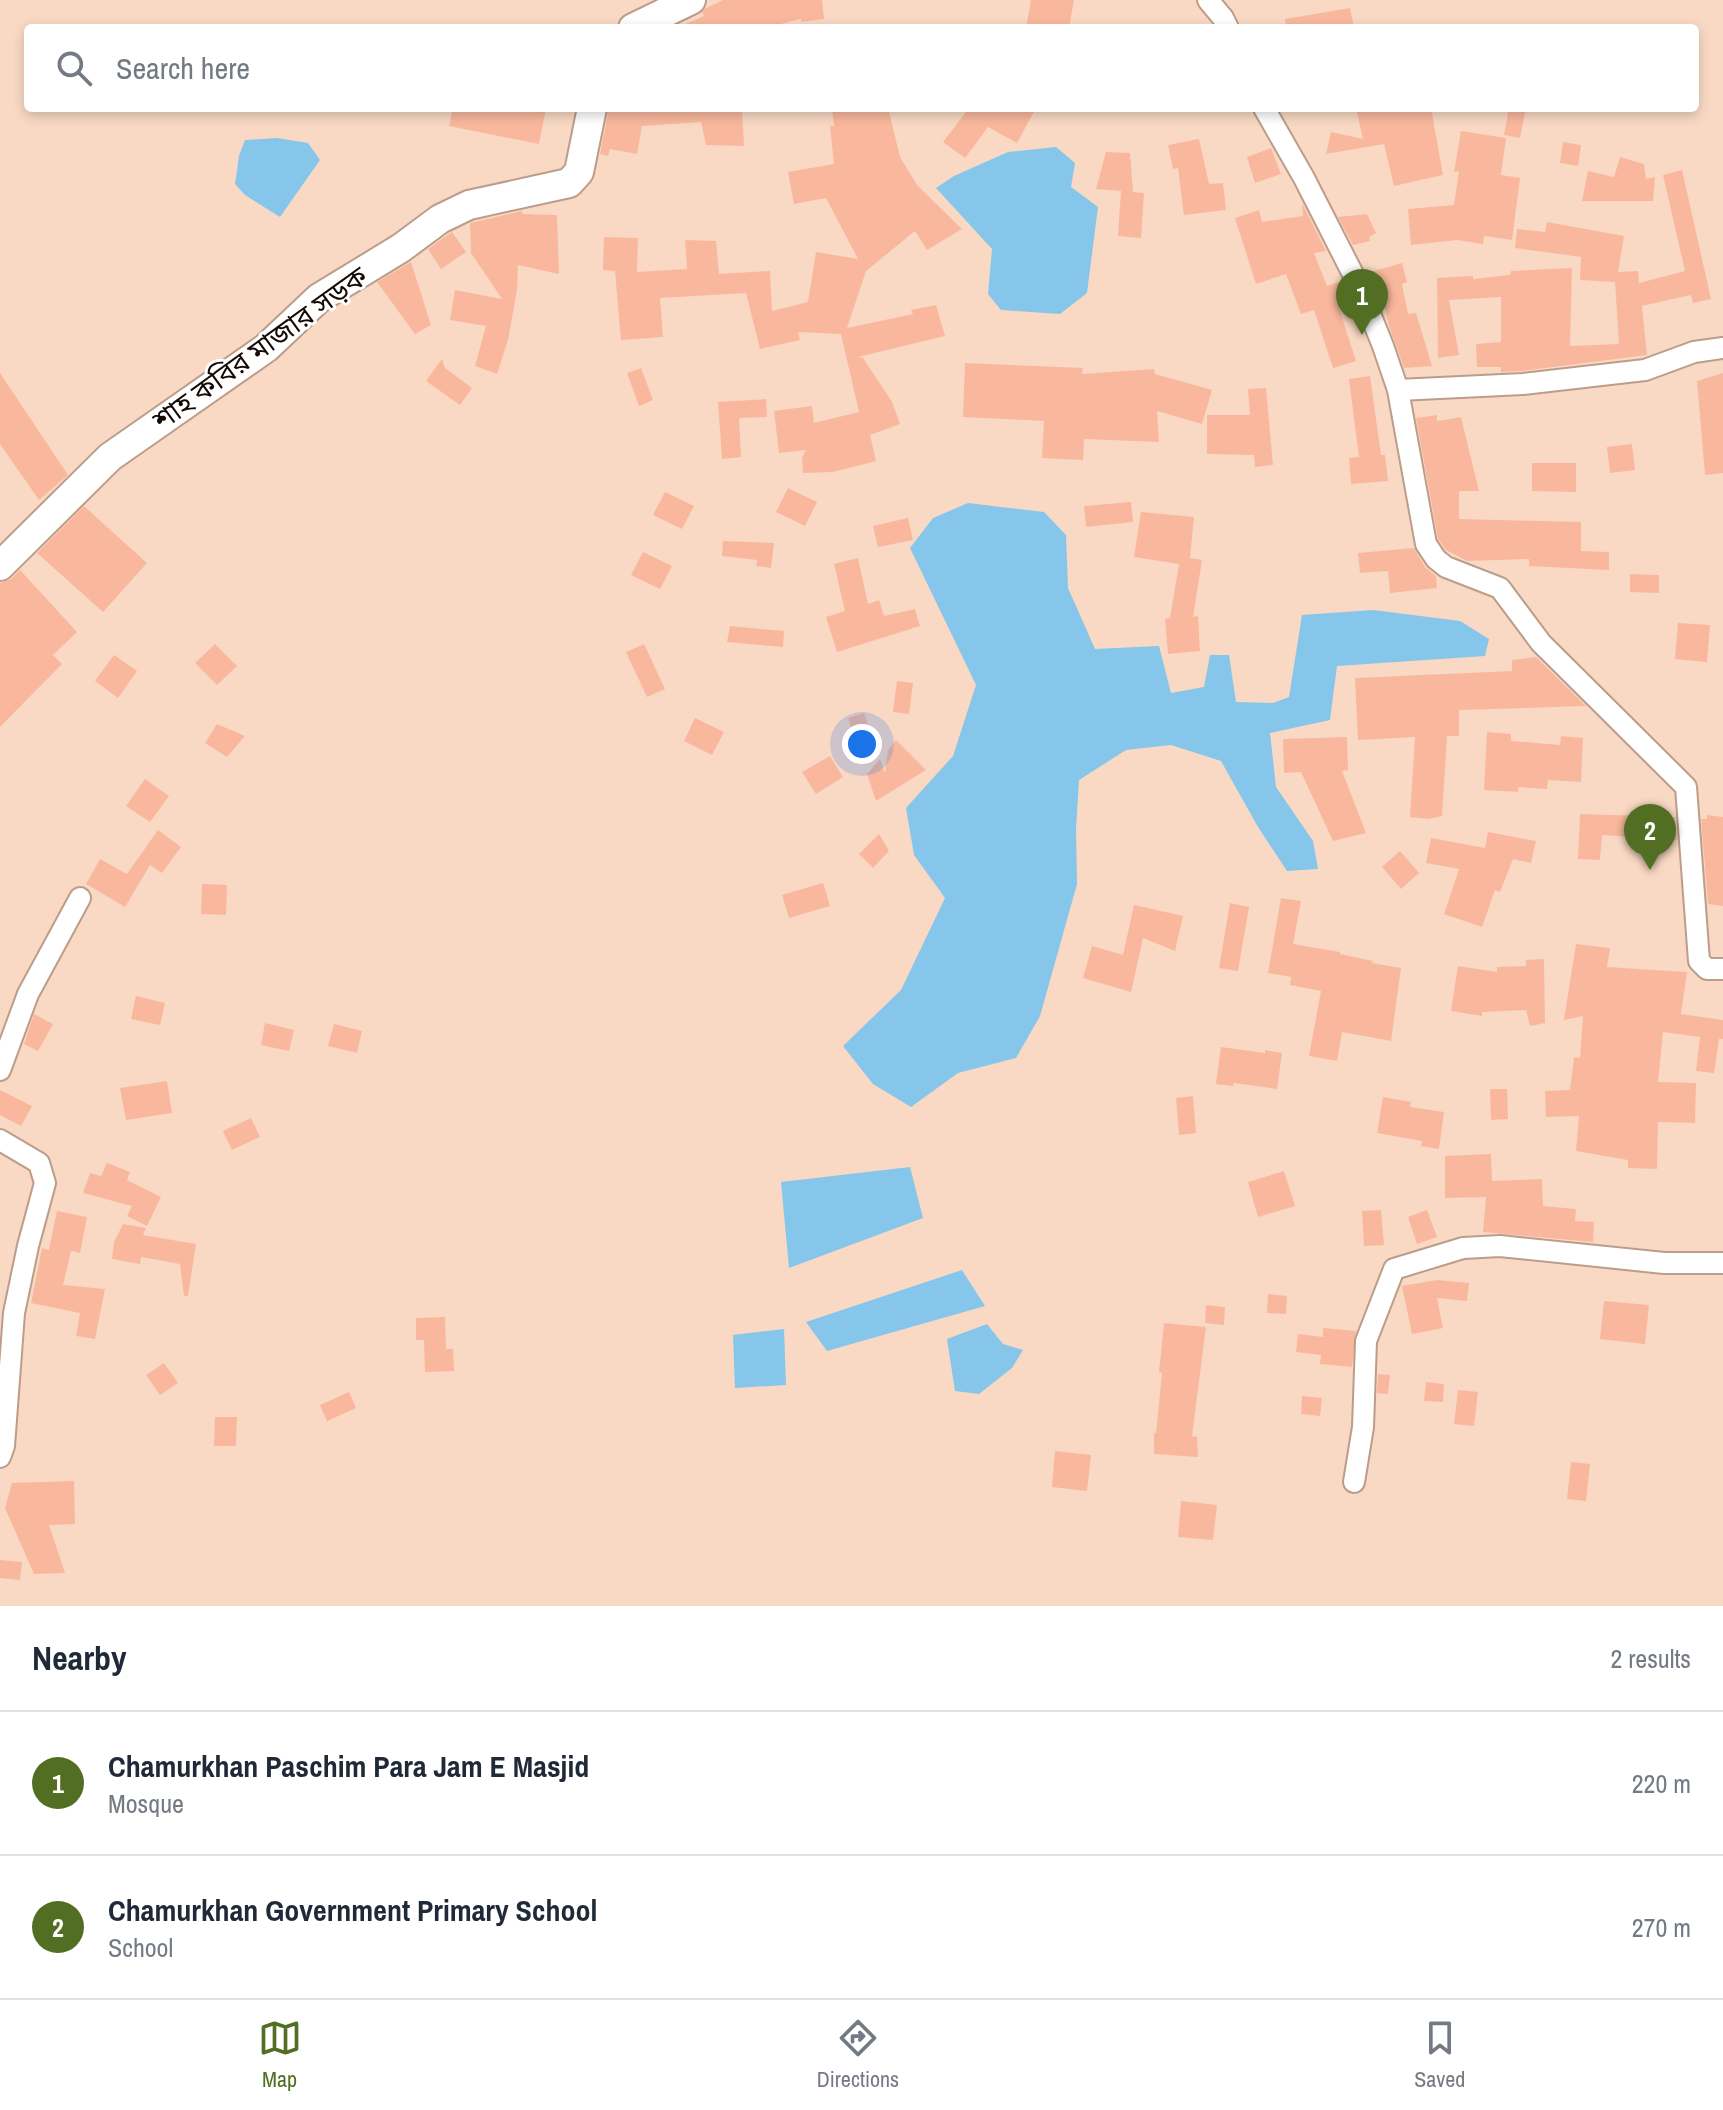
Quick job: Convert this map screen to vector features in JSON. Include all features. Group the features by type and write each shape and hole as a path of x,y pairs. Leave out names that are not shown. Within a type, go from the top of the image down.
{"street":[{"path":"641,24 691,0"},
{"path":"1208,0 1225,24"},
{"name":"শাহ কবির মাজার সড়ক","path":"0,566 110,457 266,348 319,298 401,248 440,219 469,205 569,183 579,172 591,112"},
{"path":"1266,112 1358,284 1398,390 1426,544 1446,567 1500,588 1541,643 1686,787 1699,961 1707,969 1723,969"},
{"path":"1398,390 1523,384 1645,370 1694,352 1723,348"},
{"path":"0,1070 28,994 80,898"},
{"path":"0,1140 39,1163 45,1183 14,1313 4,1446 0,1457"},
{"path":"1354,1482 1363,1427 1366,1341 1394,1269 1463,1248 1500,1246 1664,1263 1723,1263"}],"water":[{"path":"277,138 308,143 320,160 280,217 245,195 235,184 245,140"},
{"path":"1056,147 1075,163 1071,187 1098,207 1087,293 1060,314 1001,310 988,294 992,249 936,188 954,176 1008,152"},
{"path":"968,503 1044,512 1066,535 1068,588 1095,649 1159,646 1171,693 1204,687 1210,655 1229,655 1236,702 1273,703 1289,697 1302,615 1373,610 1460,621 1489,639 1485,656 1337,666 1330,720 1270,733 1276,787 1313,841 1318,869 1287,871 1221,761 1171,745 1126,750 1079,780 1077,884 1040,1016 1016,1058 958,1073 911,1107 873,1084 843,1046 901,990 945,898 914,855 906,808 953,756 976,685 910,548 933,518"},
{"path":"910,1167 923,1218 789,1268 781,1182"},
{"path":"962,1270 985,1306 827,1351 806,1322"},
{"path":"987,1324 1003,1344 1023,1350 1012,1368 979,1394 955,1391 947,1339"},
{"path":"784,1329 786,1385 735,1388 733,1335"}],"building":[{"path":"723,0 822,0 824,19 801,22 801,19 780,24 685,24 704,16 702,12"},
{"path":"1031,0 1074,0 1070,24 1027,24"},
{"path":"1350,8 1353,24 1286,24 1285,19"},
{"path":"452,112 545,112 539,144 449,126"},
{"path":"608,112 742,112 744,146 706,145 701,122 642,126 637,154 610,149 608,156 600,154"},
{"path":"832,112 889,112 900,157 917,185 962,229 927,250 915,231 866,271 847,328 913,314 911,310 936,305 945,336 858,357 863,358 892,402 900,424 870,435 876,461 833,472 803,473 802,458 806,450 779,453 774,411 812,406 814,423 859,412 841,334 798,332 800,340 760,349 746,293 660,298 663,337 621,340 615,271 603,270 604,237 638,238 637,272 687,269 685,240 716,241 719,274 770,271 772,311 808,302 816,252 858,259 826,198 794,204 788,172 834,164 830,126 834,126"},
{"path":"966,112 1034,112 1017,143 988,127 965,158 943,142"},
{"path":"1357,112 1432,112 1443,175 1394,186 1384,144 1326,154 1331,132 1363,139"},
{"path":"1508,112 1525,112 1520,138 1504,135"},
{"path":"1461,131 1506,138 1501,175 1520,178 1512,240 1484,236 1483,244 1457,240 1411,245 1408,209 1454,205 1459,171 1454,172"},
{"path":"1199,139 1209,184 1223,183 1226,210 1184,215 1178,168 1173,169 1168,145"},
{"path":"1563,142 1581,145 1578,166 1560,163"},
{"path":"1271,148 1281,174 1255,183 1247,157"},
{"path":"1106,152 1130,153 1133,192 1096,189"},
{"path":"1620,157 1644,164 1646,179 1655,177 1653,201 1582,201 1588,171 1614,177"},
{"path":"1682,170 1711,299 1693,303 1691,295 1642,306 1647,355 1522,371 1501,372 1501,367 1477,367 1476,344 1501,342 1501,297 1449,300 1459,355 1438,358 1437,278 1473,276 1473,279 1510,275 1511,271 1572,268 1570,346 1619,344 1615,282 1580,280 1581,257 1515,248 1517,229 1545,232 1547,222 1624,236 1618,272 1638,271 1639,283 1685,271 1663,175"},
{"path":"1121,191 1144,193 1141,238 1118,236"},
{"path":"1302,203 1326,251 1314,253 1327,286 1342,281 1349,297 1337,302 1356,361 1333,368 1314,310 1301,314 1286,274 1256,284 1235,218 1259,210 1262,222 1303,216"},
{"path":"522,211 523,214 557,215 559,274 518,265 508,340 497,374 475,366 486,326 450,320 455,290 502,299 471,253 470,223"},
{"path":"1367,214 1376,233 1369,237 1370,241 1353,245 1338,217"},
{"path":"452,232 466,252 441,269 428,249"},
{"path":"411,262 431,325 415,334 377,282"},
{"path":"1402,263 1407,282 1402,284 1408,314 1416,313 1432,366 1404,368 1384,303 1381,303 1379,291 1375,292 1367,273"},
{"path":"442,359 445,368 472,388 460,405 426,381"},
{"path":"965,363 1083,368 1082,374 1154,369 1155,374 1212,390 1202,424 1157,411 1159,442 1084,439 1083,460 1042,458 1044,421 963,417"},
{"path":"641,368 653,400 639,406 627,373"},
{"path":"0,373 68,475 39,500 0,444"},
{"path":"1723,373 1723,473 1705,475 1697,381"},
{"path":"1370,376 1381,455 1385,455 1388,481 1351,484 1349,458 1359,457 1349,379"},
{"path":"1266,388 1273,465 1255,467 1254,455 1207,454 1207,415 1250,415 1248,389"},
{"path":"766,399 767,417 739,418 741,457 722,459 718,402"},
{"path":"1437,415 1437,421 1461,417 1479,491 1459,491 1459,519 1581,522 1581,551 1609,552 1609,570 1529,566 1529,559 1467,561 1446,550 1438,539 1416,418"},
{"path":"1632,444 1635,470 1610,473 1607,447"},
{"path":"1532,463 1576,463 1576,492 1532,491"},
{"path":"788,488 817,502 805,526 776,512"},
{"path":"665,492 694,506 682,529 653,515"},
{"path":"1131,502 1133,522 1086,527 1084,506"},
{"path":"84,506 147,563 103,612 37,553"},
{"path":"1141,512 1194,517 1190,558 1202,560 1193,617 1198,616 1200,651 1168,654 1165,619 1170,618 1179,564 1134,557"},
{"path":"908,518 913,540 878,547 873,526"},
{"path":"723,541 774,543 771,568 756,566 757,560 722,556"},
{"path":"1414,548 1425,567 1436,576 1437,588 1390,593 1388,571 1360,573 1358,553"},
{"path":"643,552 672,566 660,589 631,575"},
{"path":"858,558 868,604 879,600 884,616 915,609 920,626 837,652 826,617 845,611 834,564"},
{"path":"20,570 77,632 53,655 62,664 0,727 0,583 11,579"},
{"path":"1630,574 1659,575 1659,593 1630,592"},
{"path":"1678,623 1710,625 1707,662 1675,659"},
{"path":"730,626 784,631 783,647 727,642"},
{"path":"215,644 237,666 217,685 195,663"},
{"path":"644,644 665,689 647,697 626,652"},
{"path":"114,655 137,671 118,698 95,681"},
{"path":"1536,657 1586,706 1459,710 1459,736 1447,736 1442,816 1428,819 1410,817 1415,737 1358,740 1355,678 1512,671 1512,660"},
{"path":"897,681 913,683 909,714 893,712"},
{"path":"864,713 869,727 853,733 848,718"},
{"path":"695,718 724,732 712,755 684,741"},
{"path":"217,724 245,736 227,757 205,743"},
{"path":"1487,732 1511,734 1511,741 1560,745 1561,736 1583,738 1581,782 1548,780 1547,789 1518,787 1518,792 1484,790"},
{"path":"1347,737 1348,770 1342,771 1366,833 1333,841 1301,772 1284,773 1283,739"},
{"path":"896,740 926,770 876,801 867,774 880,759 885,773 888,750"},
{"path":"830,756 843,777 816,794 802,772"},
{"path":"145,779 169,796 150,822 126,806"},
{"path":"1580,814 1675,817 1677,840 1602,835 1600,860 1578,859"},
{"path":"1707,815 1723,817 1723,906 1708,904 1701,819 1707,819"},
{"path":"158,830 181,847 162,873 150,865 125,907 86,884 100,859 127,874"},
{"path":"1488,832 1536,841 1531,863 1513,859 1500,892 1495,890 1482,927 1444,914 1459,869 1426,863 1431,838 1485,848"},
{"path":"879,834 889,851 873,868 859,854"},
{"path":"1400,851 1419,873 1401,889 1382,867"},
{"path":"823,883 830,906 789,918 782,895"},
{"path":"202,884 227,885 226,915 201,914"},
{"path":"1281,898 1301,901 1293,944 1401,968 1391,1041 1342,1032 1337,1061 1309,1056 1321,991 1290,985 1291,977 1268,973"},
{"path":"1230,903 1249,907 1238,971 1219,968"},
{"path":"1134,905 1183,916 1175,951 1143,938 1131,992 1083,978 1092,946 1123,955"},
{"path":"1576,944 1610,948 1607,967 1687,972 1681,1014 1723,1020 1723,1039 1719,1039 1714,1073 1696,1071 1700,1037 1663,1032 1658,1082 1696,1083 1695,1123 1658,1122 1657,1169 1628,1168 1628,1160 1576,1151 1579,1116 1546,1117 1545,1091 1570,1090 1574,1057 1580,1058 1583,1016 1564,1020"},
{"path":"1544,959 1545,1023 1530,1026 1526,1010 1482,1012 1482,1016 1451,1011 1458,966 1497,972 1497,967 1526,966 1526,960"},
{"path":"136,996 165,1003 160,1025 131,1019"},
{"path":"34,1014 53,1024 38,1051 24,1044"},
{"path":"265,1023 294,1030 289,1051 261,1045"},
{"path":"334,1024 362,1031 357,1053 328,1046"},
{"path":"1221,1047 1282,1053 1277,1089 1234,1083 1233,1086 1216,1084"},
{"path":"167,1081 172,1113 126,1120 120,1088"},
{"path":"1490,1089 1507,1089 1508,1119 1491,1120"},
{"path":"0,1090 32,1106 21,1126 0,1115"},
{"path":"1193,1096 1196,1133 1179,1135 1176,1098"},
{"path":"1383,1097 1411,1102 1410,1107 1444,1112 1439,1149 1421,1146 1422,1141 1377,1133"},
{"path":"251,1118 260,1137 232,1150 223,1131"},
{"path":"1491,1154 1492,1181 1542,1179 1543,1206 1576,1209 1575,1221 1594,1222 1593,1242 1483,1232 1486,1197 1445,1198 1445,1156"},
{"path":"107,1163 130,1172 127,1180 161,1197 147,1226 127,1216 132,1206 83,1193 90,1173 101,1176"},
{"path":"1284,1171 1295,1206 1258,1217 1248,1182"},
{"path":"1381,1210 1384,1245 1364,1246 1362,1211"},
{"path":"1427,1210 1437,1237 1417,1244 1408,1217"},
{"path":"57,1211 87,1217 80,1253 71,1251 63,1285 105,1289 95,1339 76,1336 80,1313 31,1303 42,1248 49,1250"},
{"path":"123,1224 146,1228 143,1235 196,1244 188,1296 184,1296 180,1264 141,1257 140,1264 112,1259 114,1242"},
{"path":"1437,1280 1469,1283 1467,1301 1437,1298 1443,1328 1412,1334 1402,1286"},
{"path":"1268,1294 1287,1296 1286,1314 1267,1313"},
{"path":"1604,1301 1649,1305 1645,1344 1600,1339"},
{"path":"1206,1305 1225,1307 1224,1325 1205,1323"},
{"path":"445,1317 446,1349 453,1349 454,1371 425,1372 424,1340 416,1340 416,1318"},
{"path":"1164,1323 1206,1327 1192,1436 1197,1437 1198,1457 1154,1454"},
{"path":"1323,1328 1356,1331 1352,1367 1320,1364 1321,1355 1296,1352 1298,1334 1323,1337"},
{"path":"164,1363 178,1383 160,1395 146,1375"},
{"path":"1378,1374 1390,1375 1388,1394 1377,1393"},
{"path":"1426,1382 1444,1384 1443,1402 1424,1401"},
{"path":"1458,1390 1478,1392 1474,1426 1454,1424"},
{"path":"349,1392 356,1408 327,1421 320,1405"},
{"path":"1302,1396 1322,1398 1320,1416 1301,1414"},
{"path":"215,1417 237,1417 236,1446 214,1446"},
{"path":"1055,1451 1091,1455 1087,1491 1052,1487"},
{"path":"1571,1462 1590,1464 1586,1501 1567,1499"},
{"path":"74,1481 75,1524 49,1525 65,1573 34,1574 5,1508 12,1483"},
{"path":"1181,1501 1217,1505 1213,1540 1178,1537"},
{"path":"0,1560 22,1562 20,1580 0,1578"}],"place":[{"name":"Chamurkhan Paschim Para Jam E Masjid","path":"1362,335"},
{"name":"Chamurkhan Government Primary School","path":"1650,870"}]}
